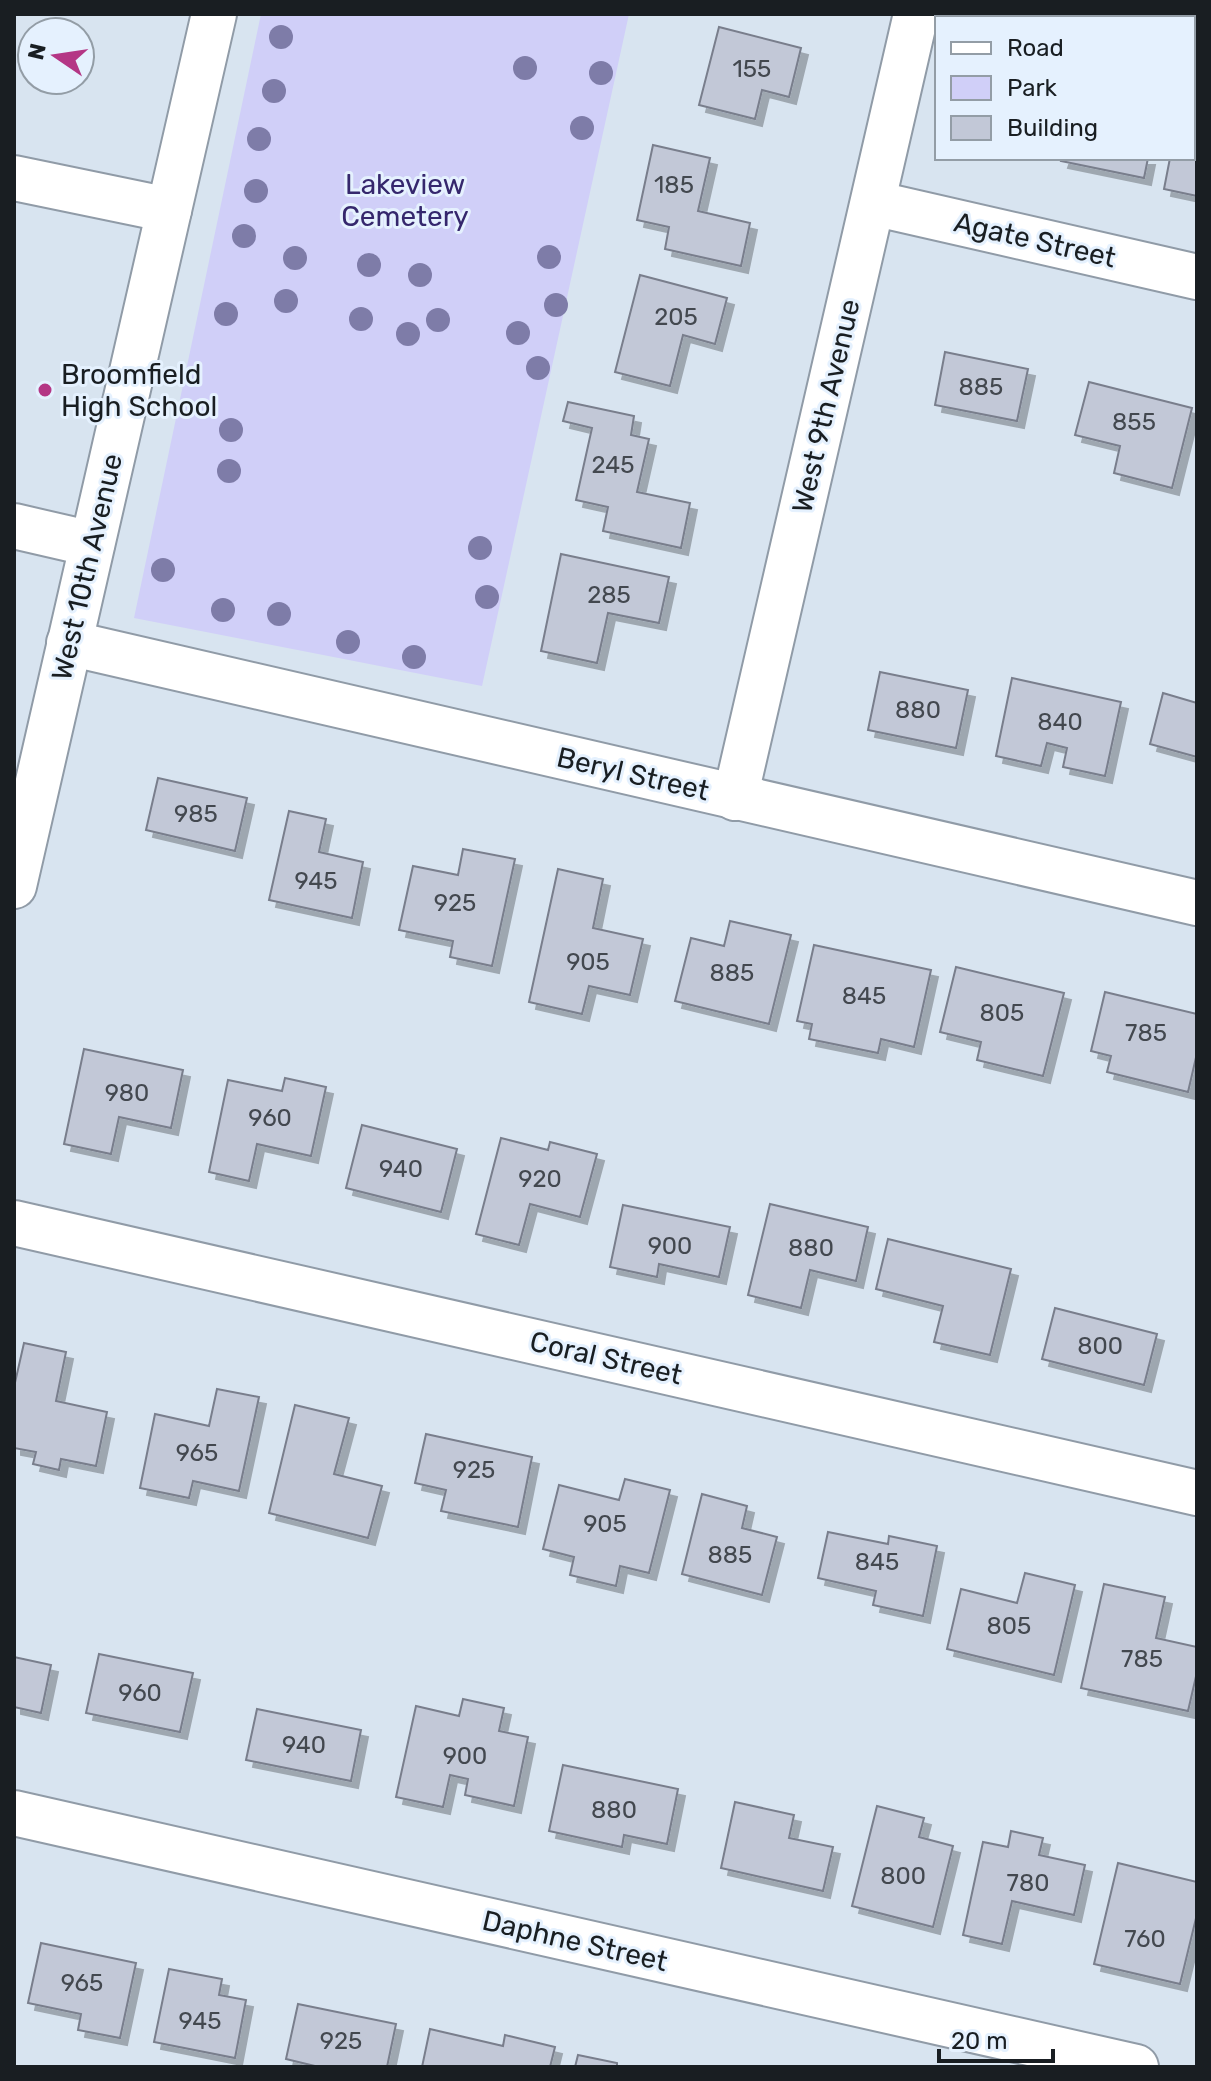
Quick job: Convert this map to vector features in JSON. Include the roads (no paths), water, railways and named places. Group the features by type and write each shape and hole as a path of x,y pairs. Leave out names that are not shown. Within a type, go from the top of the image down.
{"street":[{"name":"West 10th Avenue","path":"14,886 214,14"},
{"name":"West 9th Avenue","path":"735,798 916,14"},
{"path":"14,178 169,210"},
{"name":"Agate Street","path":"873,203 1197,277"},
{"path":"14,526 92,544"},
{"name":"Beryl Street","path":"69,643 1197,903"},
{"name":"Coral Street","path":"14,1223 1197,1493"},
{"name":"Daphne Street","path":"14,1813 1136,2067"}],"place":[{"name":"Broomfield High School","path":"45,390"}],"park label":[{"name":"Lakeview Cemetery","path":"405,200"}]}
